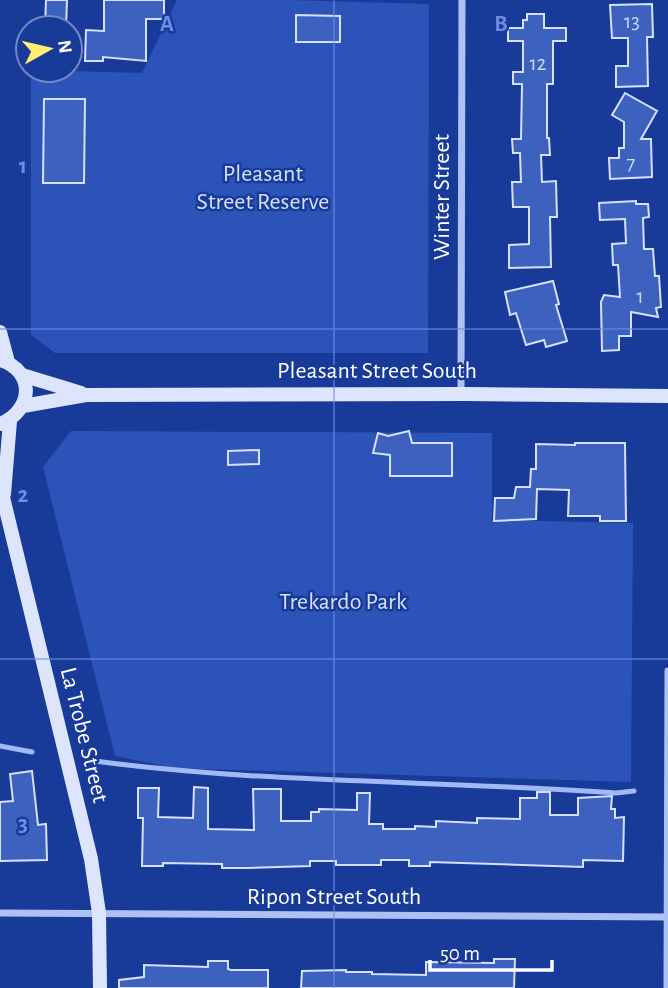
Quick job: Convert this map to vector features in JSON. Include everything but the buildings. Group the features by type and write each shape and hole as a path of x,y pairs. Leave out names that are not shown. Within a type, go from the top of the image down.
{"main road":[{"path":"0,332 4,361 22,375 26,396 23,406 5,422"},
{"name":"Pleasant Street South","path":"22,375 86,395"},
{"name":"Pleasant Street South","path":"23,406 86,395 668,396"},
{"name":"La Trobe Street","path":"5,422 2,490 87,843 99,913 100,988"}],"street":[{"name":"Winter Street","path":"461,394 462,0"},
{"path":"667,988 668,671"},
{"name":"Ripon Street South","path":"0,913 668,917"}],"green space":[{"name":"Pleasant Street Reserve","path":"177,0 429,4 428,353 55,353 31,335 31,84 84,84 84,71 142,73"},
{"name":"Trekardo Park","path":"71,431 492,433 492,520 633,523 631,782 174,768 115,756 43,467"}],"waterway":[{"path":"0,746 32,752"},
{"path":"87,760 285,778 616,793 634,791"}]}
